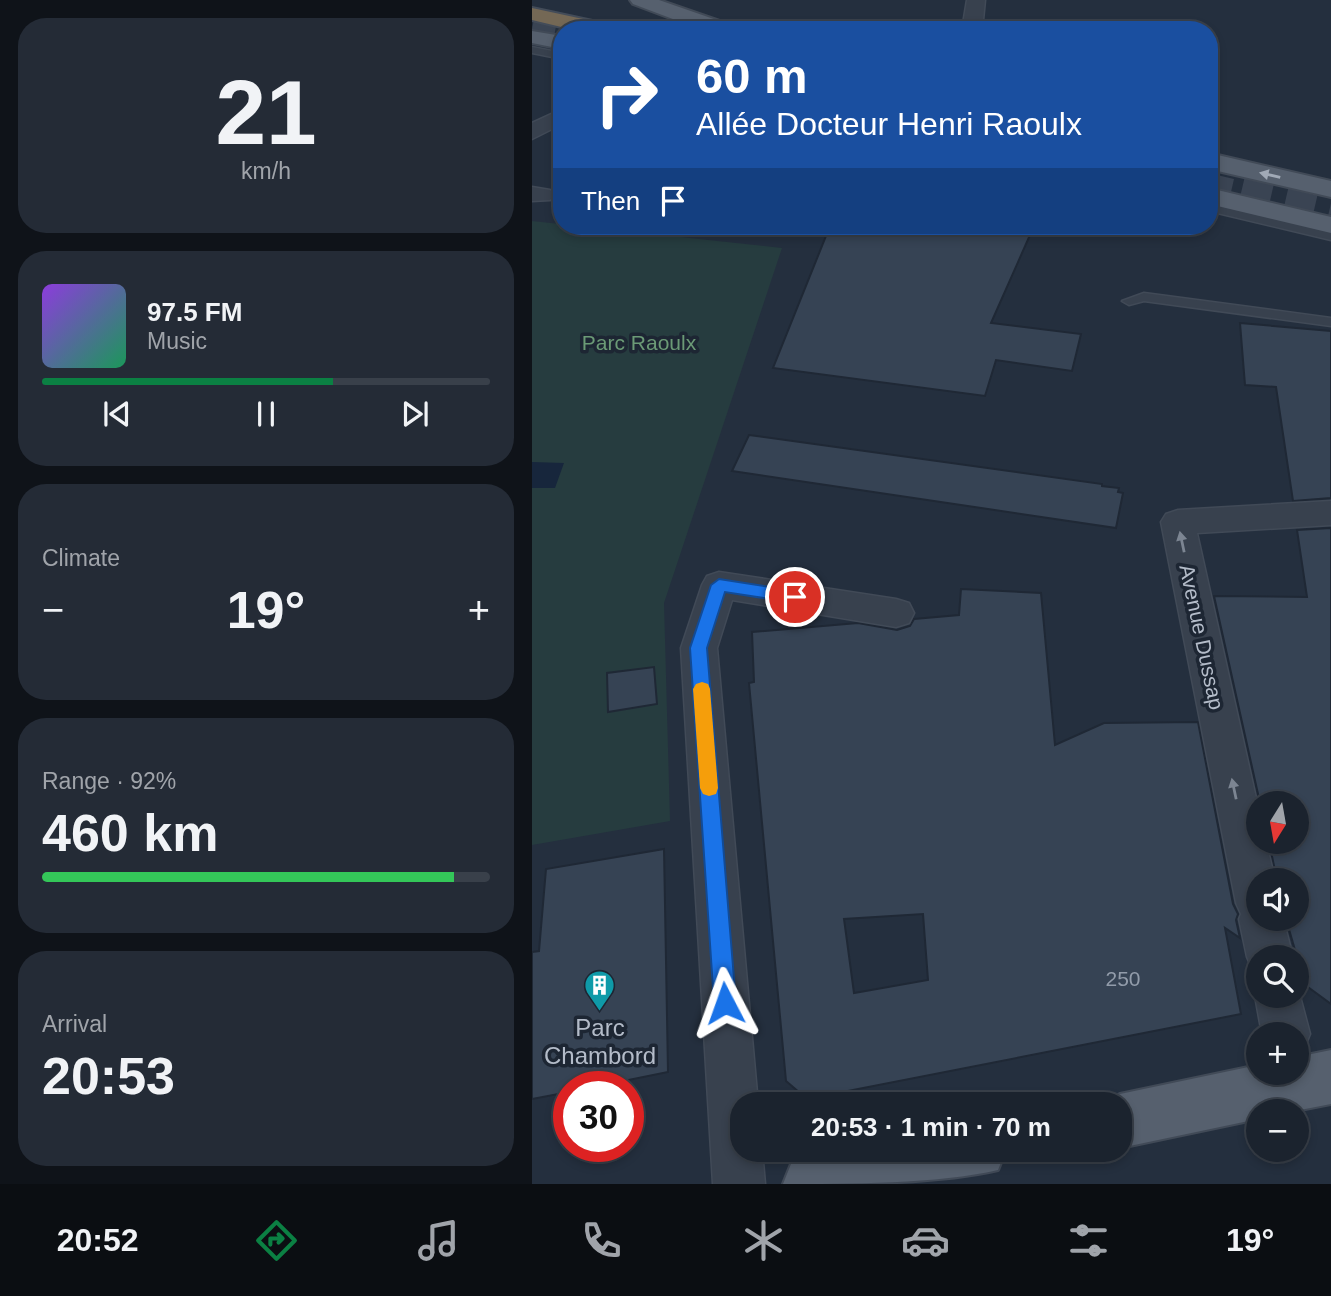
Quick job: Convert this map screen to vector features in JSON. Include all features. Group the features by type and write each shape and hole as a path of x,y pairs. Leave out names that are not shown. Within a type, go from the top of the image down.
{"highway":[{"path":"532,13 565,21"}],"main road":[{"path":"640,0 694,21"},
{"path":"532,37 553,41"},
{"path":"1218,163 1331,189"},
{"path":"1218,198 1331,225"},
{"path":"1132,1117 1246,1084"},
{"path":"811,1184 919,1162"}],"street":[{"path":"973,21 976,0"},
{"path":"532,132 553,120"},
{"name":"Avenue Dussap","path":"1251,868 1178,522 1331,513"},
{"path":"738,1184 699,648 719,585 896,613"}],"lane":[{"path":"656,0 688,19"},
{"path":"532,50 553,54"},
{"path":"1218,208 1331,236"},
{"path":"1129,301 1144,297 1331,322"}],"green space":[{"name":"Parc Raoulx","path":"532,221 553,223 553,235 662,235 782,248 664,603 670,821 532,845"}],"water":[{"path":"532,462 564,463 555,488 532,488"}],"building":[{"path":"826,235 1030,235 991,323 1081,334 1072,371 996,360 985,396 773,368"},
{"path":"1240,323 1331,331 1331,498 1293,501 1276,387 1245,385"},
{"path":"749,435 1119,488 1118,492 1123,493 1116,528 732,471"},
{"path":"1331,528 1331,1004 1309,988 1309,945 1294,945 1289,931 1309,931 1309,868 1274,868 1272,854 1309,854 1309,791 1257,791 1214,596 1307,597 1297,530"},
{"path":"961,589 1041,593 1055,745 1104,723 1198,722 1233,904 1238,914 1236,920 1240,938 1225,928 1241,1014 843,1092 799,1092 786,1081 749,683 754,682 752,632 858,623 897,630 910,626 914,619 959,615","holes":["923,914 928,980 854,993 844,919"]},
{"path":"654,667 657,704 608,712 607,673"},
{"name":"Parc Chambord","path":"664,849 668,1072 644,1077 644,1071 553,1071 553,1095 532,1099 532,952 539,951 546,869"}],"tunnel":[{"path":"532,29 553,33"},
{"path":"1218,187 1248,194"},
{"path":"1241,193 1331,214"}],"slow traffic":[{"path":"702,689 709,788"}],"place":[{"name":"Parc Chambord","path":"600,1012"}],"route":[{"path":"725,1003 699,648 719,585 795,597"}]}
